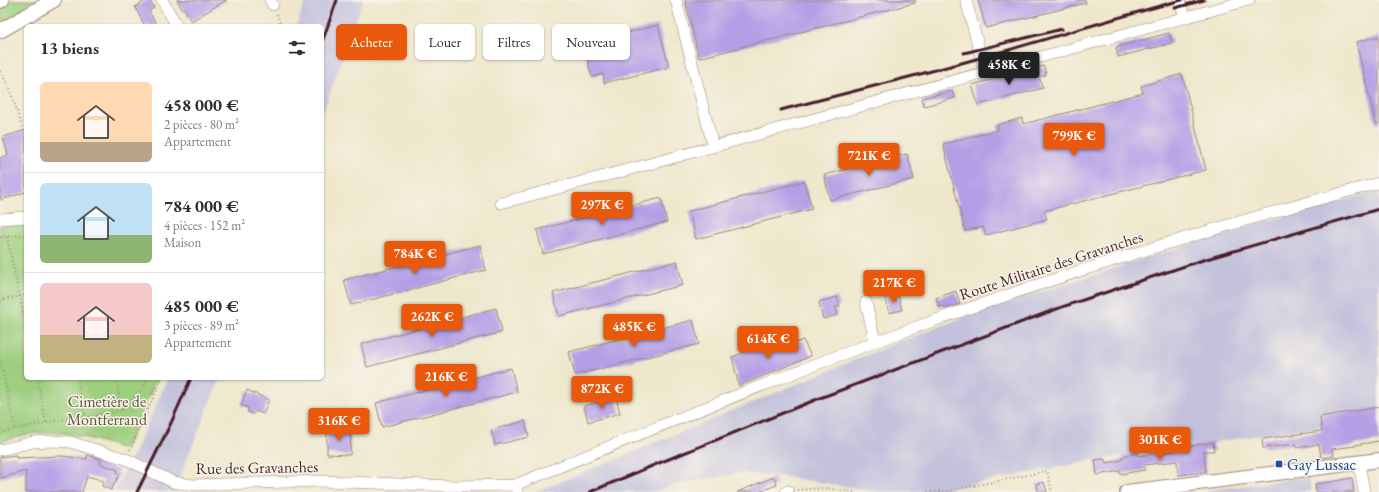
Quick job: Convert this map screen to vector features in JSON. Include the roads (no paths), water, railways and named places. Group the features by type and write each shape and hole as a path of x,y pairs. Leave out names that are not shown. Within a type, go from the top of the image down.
{"main road":[{"path":"0,31 54,0"},
{"path":"1127,492 1379,460"}],"street":[{"path":"162,0 176,24"},
{"path":"676,0 713,146"},
{"path":"966,0 985,72"},
{"path":"1179,0 1185,17"},
{"path":"501,203 1249,0"},
{"name":"Route Militaire des Gravanches","path":"517,488 722,402 875,342 1075,272 1212,229 1379,183"},
{"path":"0,219 24,217"},
{"path":"866,302 875,342"},
{"name":"Rue des Gravanches","path":"0,450 33,442 64,442 84,446 126,459 173,482 192,485 320,482 517,488"},
{"path":"1359,463 1364,492"}],"railway":[{"path":"324,36 337,0"},
{"path":"781,110 974,60 1182,0"},
{"path":"1175,8 1204,0"},
{"path":"964,53 1062,29"},
{"path":"590,492 820,398 1062,307 1203,260 1379,209"},
{"path":"137,492 190,380"}],"place":[{"name":"Gay Lussac","path":"1279,464"}],"park label":[{"name":"Cimetière de Montferrand","path":"107,410"}]}
